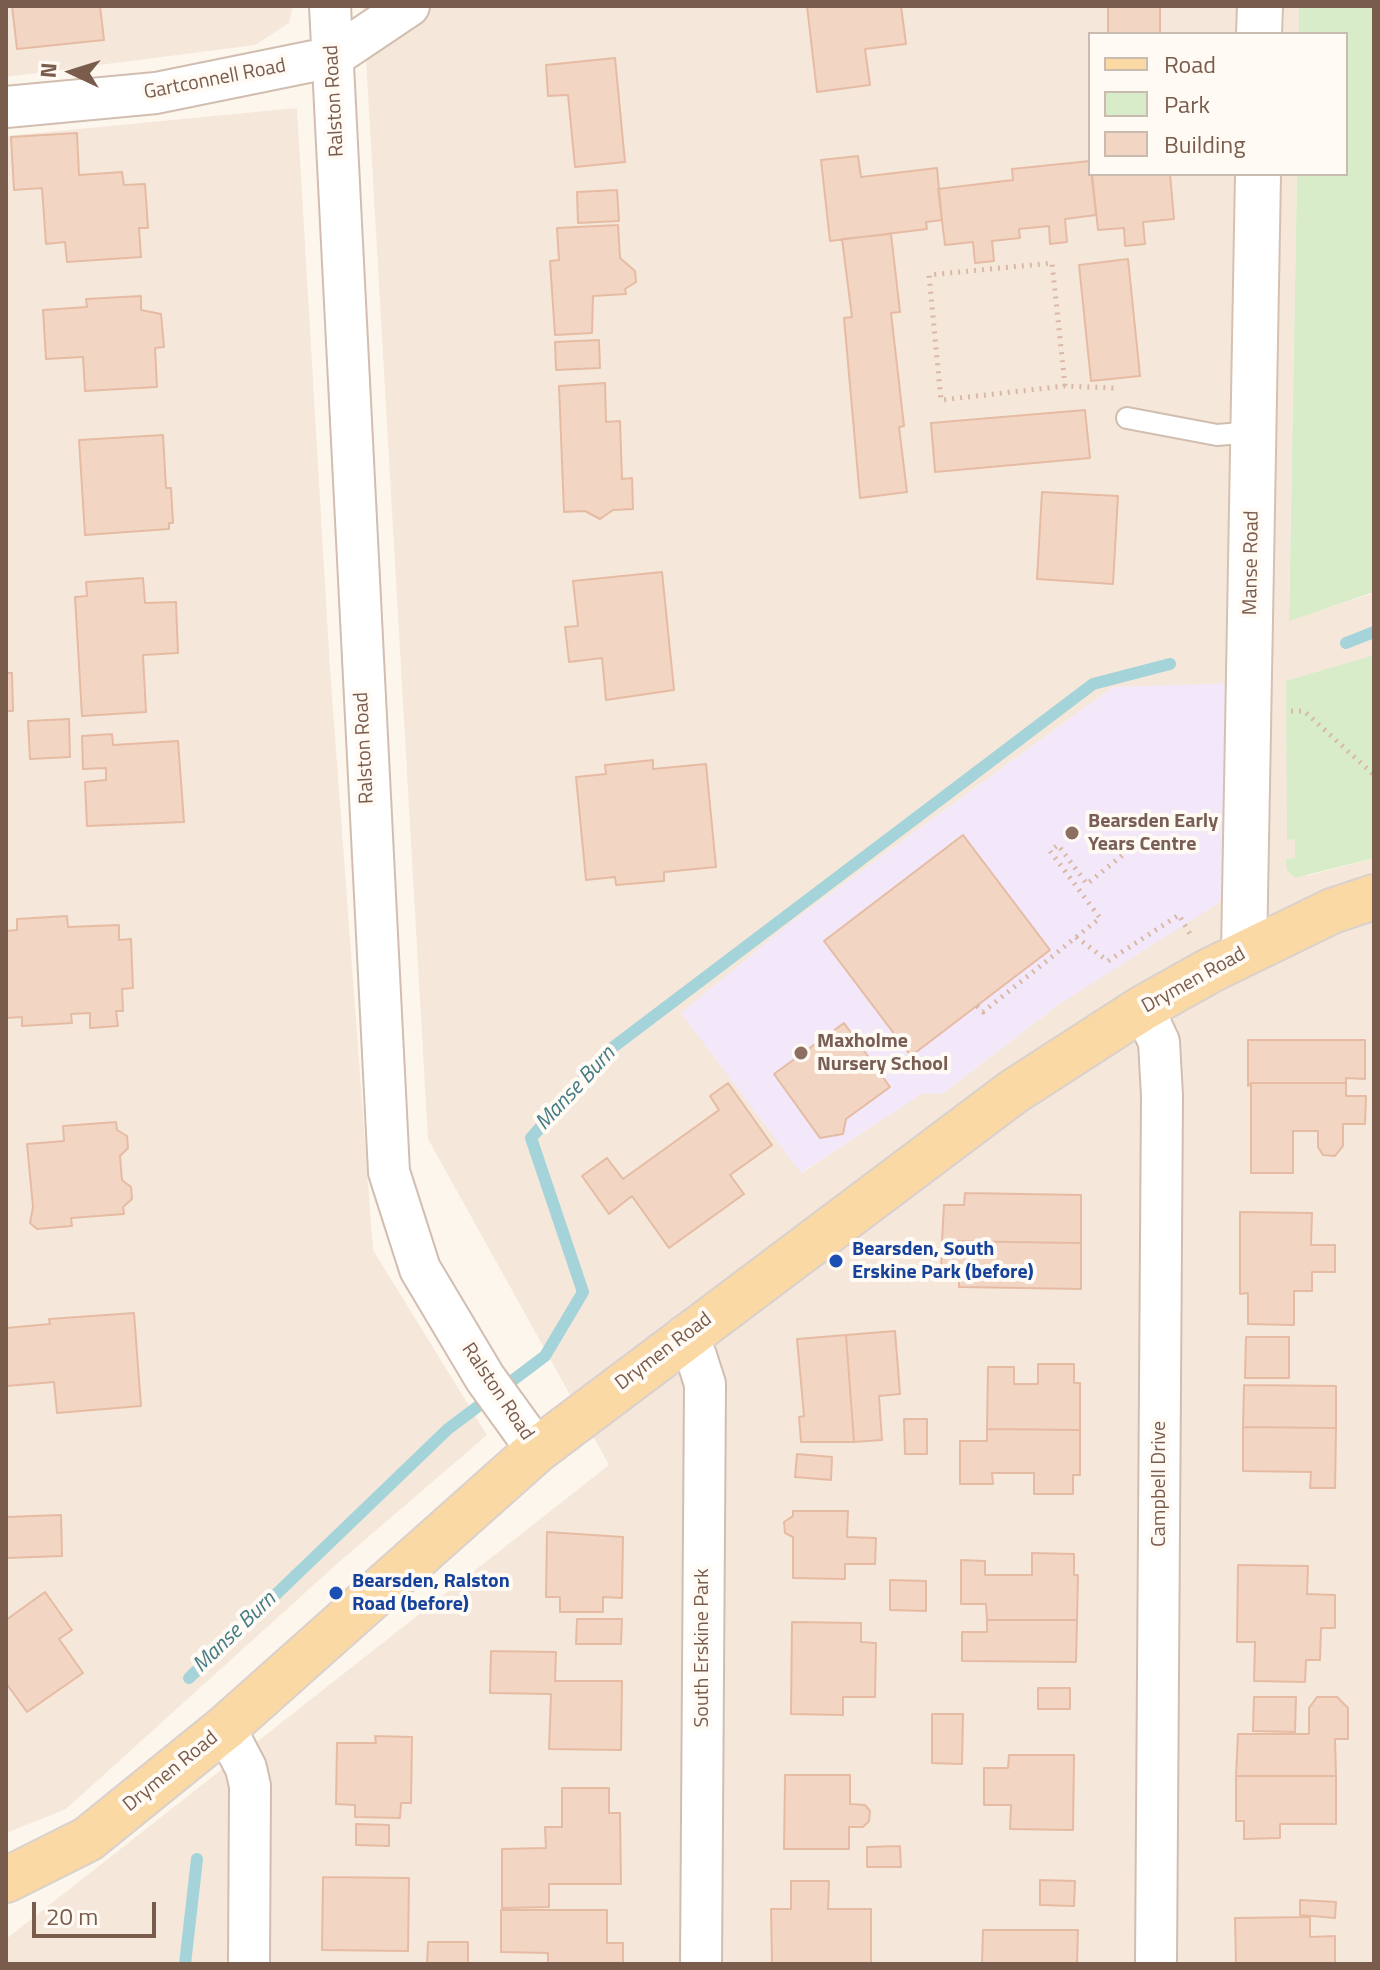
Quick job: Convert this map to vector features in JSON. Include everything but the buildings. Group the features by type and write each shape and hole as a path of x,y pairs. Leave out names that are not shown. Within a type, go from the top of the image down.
{"main road":[{"name":"Drymen Road","path":"6,1880 88,1839 225,1728 526,1435 685,1336 1013,1092 1143,1008 1228,961 1332,911 1374,897"}],"street":[{"name":"Ralston Road","path":"330,6 389,1172 420,1269 485,1378 526,1435"},
{"name":"Gartconnell Road","path":"6,107 156,93 333,57 409,6"},
{"path":"1259,32 1260,6"},
{"name":"Manse Road","path":"1228,961 1250,712 1258,176"},
{"name":"Campbell Drive","path":"1143,1008 1159,1042 1162,1096 1156,1964"},
{"name":"South Erskine Park","path":"685,1336 696,1356 705,1384 701,1964"},
{"path":"225,1728 246,1768 250,1786 249,1964"}],"lane":[{"path":"1127,418 1217,435 1254,432"}],"path":[{"path":"1065,386 1052,263 929,275 941,400 1065,386 1125,388 1127,418"},
{"path":"1250,712 1304,711 1374,775"},
{"path":"977,1006 983,1012 1100,918 1050,851 1058,845 1087,884 1130,849"},
{"path":"1076,937 1108,961 1179,915 1228,961"}],"shaded area":[{"path":"6,6 293,6 289,23 255,45 6,77"},
{"path":"363,6 1299,6 1299,32 1088,32 1088,176 1297,176 1289,620 1374,593 1374,655 1286,682 1288,839 1295,839 1295,858 1307,876 1374,858 1374,1964 6,1964 6,1939 609,1465 428,1139","holes":["1113,687 1058,1005 942,1094 923,1092 802,1173 790,923"]},
{"path":"297,108 330,669 373,1250 487,1435 339,1562 66,1809 6,1833 6,136"},
{"name":"Bearsden Early Years Centre","path":"1240,683 1225,899 1058,1005 942,1094 923,1093 801,1173 681,1013 790,923 1113,687"}],"green space":[{"path":"1299,6 1374,6 1374,592 1289,621 1297,176 1348,176 1348,32 1299,32"},
{"path":"1374,655 1374,858 1295,878 1287,870 1286,859 1295,858 1295,840 1287,839 1286,681"}],"waterway":[{"name":"Manse Burn","path":"1346,643 1374,632"},
{"name":"Manse Burn","path":"189,1678 448,1429 545,1356 583,1292 531,1138 608,1051 1093,684 1170,664"},
{"name":"Manse Burn","path":"185,1964 197,1859"}],"place":[{"name":"Bearsden Early Years Centre","path":"1072,833"},
{"name":"Maxholme Nursery School","path":"801,1053"},
{"name":"Bearsden, South Erskine Park (before)","path":"836,1261"},
{"name":"Bearsden, Ralston Road (before)","path":"336,1593"}]}
